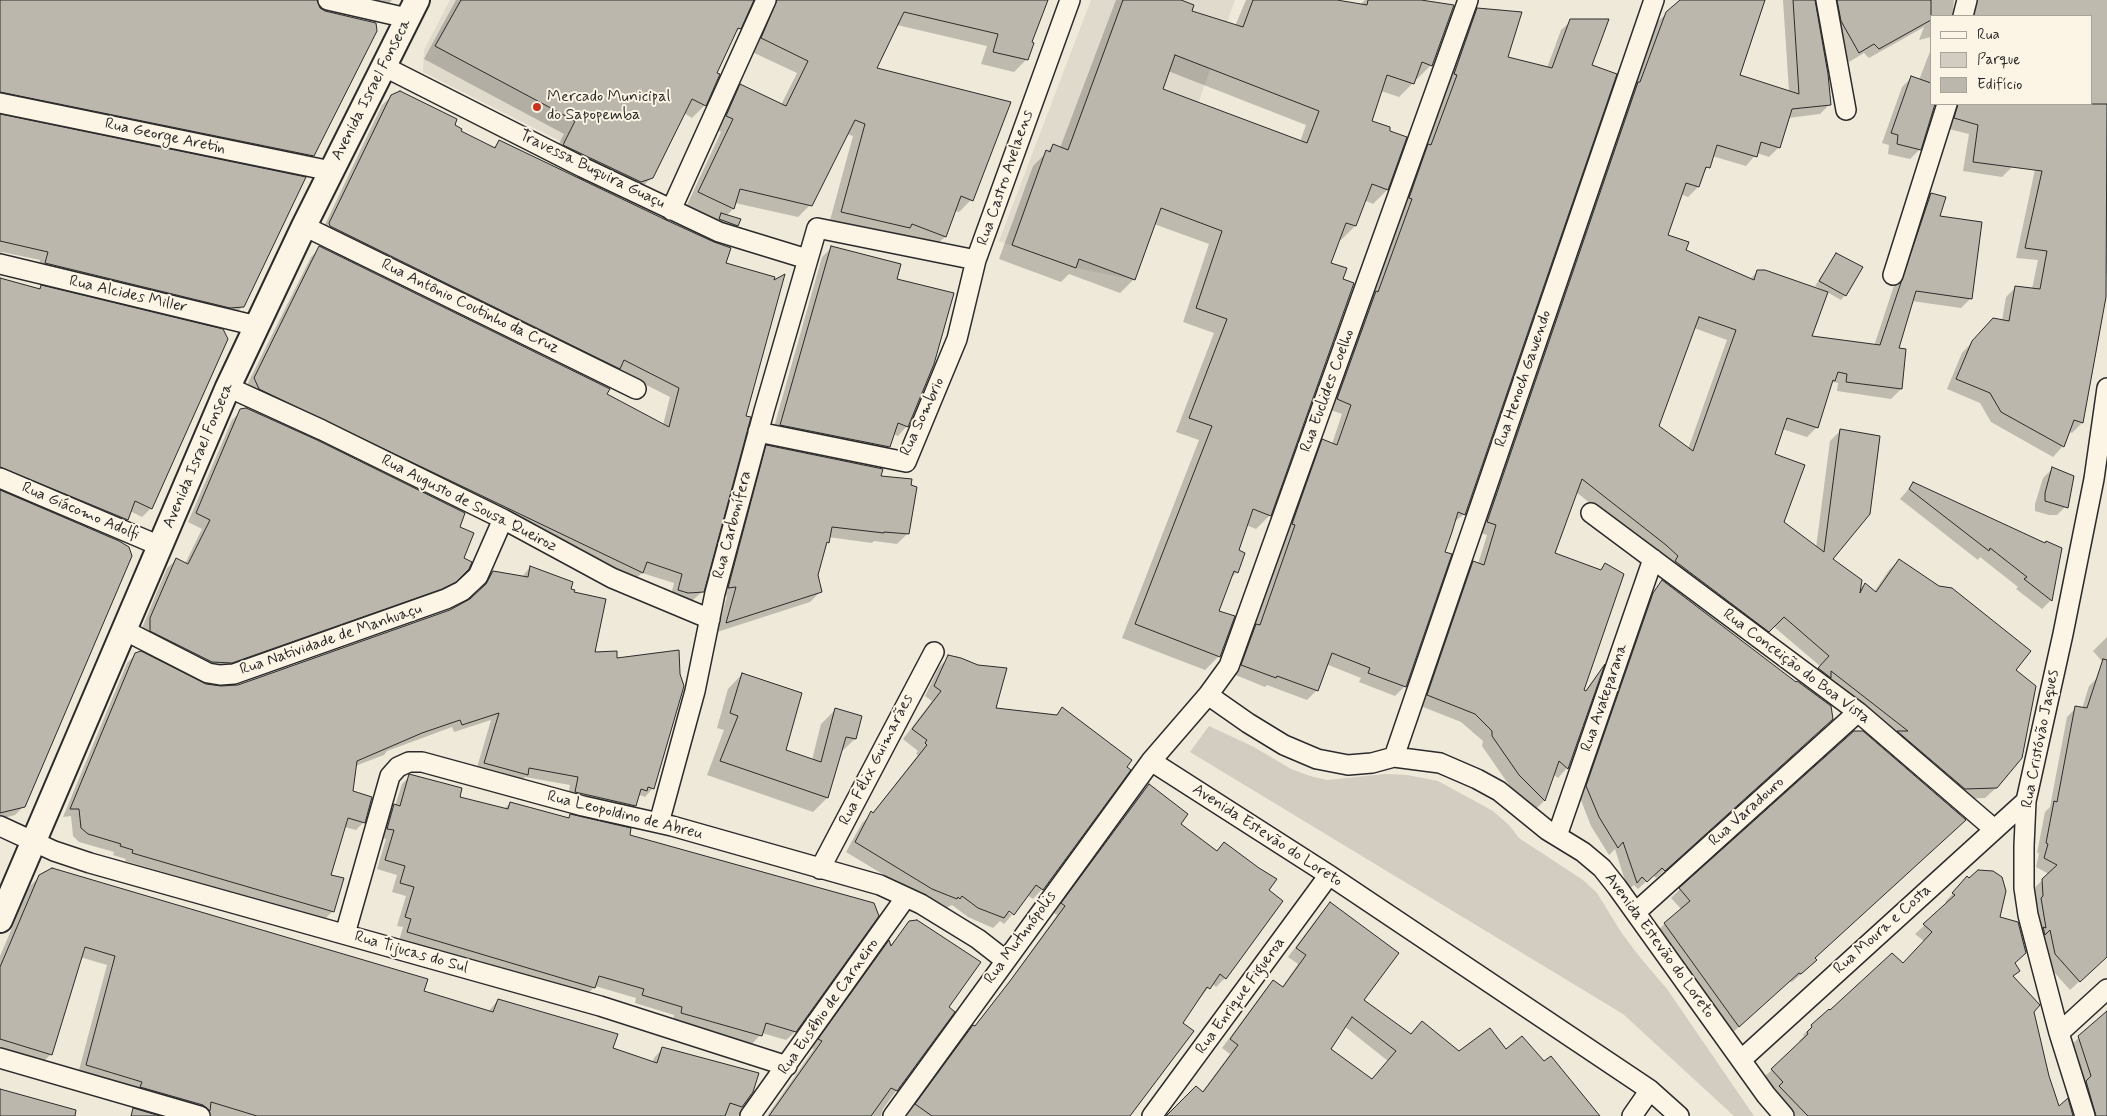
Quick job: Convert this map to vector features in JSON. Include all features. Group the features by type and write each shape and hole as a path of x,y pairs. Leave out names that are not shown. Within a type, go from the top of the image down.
{"street":[{"path":"328,0 412,9"},
{"path":"672,210 766,0"},
{"name":"Rua Castro Avelaens","path":"817,228 976,260 1070,0"},
{"name":"Rua Euclides Coelho","path":"1150,762 1208,695 1229,666 1468,0"},
{"name":"Rua Henoch Gawendo","path":"1394,757 1654,0"},
{"path":"1826,0 1846,110"},
{"path":"1963,15 1967,0"},
{"name":"Avenida Israel Fonseca","path":"0,920 228,387 304,226 412,9"},
{"name":"Travessa Buquira Guaçu","path":"383,66 719,232 807,259"},
{"name":"Rua George Aretin","path":"0,103 331,171"},
{"path":"1893,275 1947,105"},
{"name":"Rua Antônio Coutinho da Cruz","path":"304,226 636,389"},
{"name":"Rua Carbonífera","path":"659,823 694,691 710,619 758,432 817,228"},
{"name":"Rua Sombrio","path":"758,432 906,462 957,339 976,260"},
{"name":"Rua Alcides Miller","path":"0,264 257,326"},
{"name":"Rua Augusto de Sousa Queiroz","path":"228,387 322,430 503,519 612,578 710,619"},
{"name":"Rua Cristóvão Jaques","path":"2084,1116 2059,1033 2028,915 2024,888 2024,846 2026,801 2063,634 2094,479 2107,388"},
{"name":"Rua Giácomo Adolfi","path":"0,478 160,546"},
{"path":"2094,479 2107,494"},
{"name":"Rua Conceição do Boa Vista","path":"1591,513 1858,712 1994,829"},
{"name":"Rua Natividade de Manhuaçu","path":"124,630 208,673 220,675 234,674 446,599 462,591 478,576 503,519"},
{"name":"Rua Avateparana","path":"1557,836 1653,559"},
{"name":"Rua Félix Guimarães","path":"820,869 934,652"},
{"name":"Avenida Estevão do Loreto","path":"1208,695 1284,745 1317,759 1348,765 1372,763 1394,757 1440,764 1477,779 1499,791 1557,836 1583,852 1602,868 1636,912 1741,1060 1784,1116"},
{"name":"Rua Varadouro","path":"1636,912 1858,712"},
{"name":"Rua Leopoldino de Abreu","path":"345,934 390,776 398,767 410,762 422,762 583,806 659,823 880,885 906,897 978,939 1005,960"},
{"name":"Avenida Estevão do Loreto","path":"1150,762 1329,875 1650,1090 1680,1116"},
{"name":"Rua Mutunópolis","path":"893,1116 1150,762"},
{"name":"Rua Moura e Costa","path":"1741,1060 2026,801"},
{"name":"Rua Tijucas do Sul","path":"0,826 34,842 90,863 600,1006 787,1066"},
{"name":"Rua Enrique Figueroa","path":"1152,1116 1329,875"},
{"name":"Rua Eusébio de Carneiro","path":"750,1116 906,897"},
{"path":"2059,1033 2107,989"},
{"path":"0,1058 200,1116"},
{"path":"1632,1116 1650,1090"}],"shaded area":[{"name":"Mercado Municipal do Sapopemba","path":"450,0 633,0 564,143 423,72 424,50"},
{"path":"1091,0 1235,0 1135,280 1076,268 999,241"}],"green space":[{"path":"1209,726 1254,747 1291,769 1310,776 1327,780 1385,774 1407,775 1438,781 1493,811 1509,825 1519,838 1583,880 1597,893 1621,932 1667,989 1754,1116 1734,1116 1623,1014 1190,752"}],"building":[{"path":"0,0 317,0 320,8 325,11 376,23 377,31 314,156 0,92"},
{"path":"461,0 754,0 741,29 738,28 717,73 720,74 706,106 692,99 653,178 641,182 563,145 575,121 435,46"},
{"path":"777,0 1048,0 1032,42 1034,43 1028,60 993,52 998,34 904,12 877,68 1011,102 973,201 961,196 946,237 912,224 910,228 841,212 865,124 855,120 812,206 740,189 734,209 698,192 733,119 726,116 740,84 786,106 808,61 761,38"},
{"path":"1123,0 1181,0 1194,5 1192,11 1243,27 1253,0 1337,0 1367,5 1368,0 1421,0 1454,5 1432,66 1422,62 1414,84 1387,75 1372,121 1390,127 1390,131 1407,137 1388,190 1372,184 1356,226 1346,223 1331,263 1347,268 1343,279 1354,283 1271,516 1253,509 1239,550 1245,553 1238,573 1234,571 1219,611 1235,616 1220,657 1135,624 1212,426 1189,418 1227,319 1196,308 1222,231 1161,208 1135,280 1079,259 1076,268 1012,245 1046,150 1050,152 1053,144 1068,150","holes":["1175,55 1319,111 1307,143 1163,89"]},
{"path":"1680,0 1765,0 1740,75 1799,94 1793,0 1815,0 1828,74 1831,105 1792,109 1780,148 1761,142 1757,157 1717,145 1710,168 1706,167 1699,187 1686,183 1668,235 1689,242 1686,250 1754,280 1757,270 1765,270 1828,292 1812,336 1880,345 1931,193 1946,197 1940,216 1982,222 1972,299 1916,291 1899,348 1906,349 1902,389 1846,382 1847,374 1838,372 1835,381 1833,380 1818,428 1787,418 1775,454 1805,465 1784,522 1824,552 1840,429 1880,436 1870,514 1833,559 1862,580 1860,593 1865,583 1876,592 1899,559 1939,586 1952,588 2031,651 2016,670 2036,686 2022,758 1997,788 1965,789 1897,731 1908,731 1831,671 1831,678 1818,668 1829,656 1784,617 1769,632 1675,561 1678,556 1666,545 1582,479 1555,553 1601,570 1605,563 1624,574 1584,690 1586,691 1605,664 1568,769 1559,761 1545,801 1519,775 1492,736 1492,731 1475,714 1427,695 1473,561 1484,565 1496,525 1487,522 1638,82 1640,82 1666,12","holes":["1699,317 1736,330 1693,451 1659,426"]},
{"path":"1837,0 1931,0 1930,21 1879,49 1874,44 1859,53 1841,21"},
{"path":"1477,8 1522,12 1508,57 1552,68 1570,19 1609,19 1592,65 1617,74 1465,515 1458,512 1445,552 1452,554 1406,687 1368,673 1370,668 1332,653 1318,691 1241,665 1256,624 1260,625 1295,525 1292,524 1322,439 1337,445 1351,405 1337,399 1412,199 1409,198 1428,144 1431,145 1457,75 1454,74"},
{"path":"1911,76 1930,83 1930,105 1935,105 1921,150 1897,144 1898,135 1891,133"},
{"path":"400,91 457,119 455,125 462,129 461,131 495,148 499,140 666,220 731,248 726,263 775,277 774,280 785,274 746,416 751,417 704,592 688,593 678,590 682,574 647,562 643,573 259,389 254,378 319,246 610,389 607,394 669,427 679,388 624,360 620,369 330,226 329,223 391,95"},
{"path":"2107,104 2106,297 2083,423 2074,420 2064,447 2001,412 1990,393 1956,379 1972,341 1993,318 2009,321 2015,286 2040,289 2047,251 2025,248 2042,171 1973,162 1978,125 1954,118 1958,105"},
{"path":"0,114 306,177 244,307 230,308 45,263 48,252 0,241"},
{"path":"721,213 741,219 738,226 719,219"},
{"path":"831,246 901,264 897,279 954,293 934,364 908,427 898,423 890,447 780,425"},
{"path":"1836,253 1863,267 1846,296 1819,281"},
{"path":"0,278 40,289 41,285 223,329 228,339 152,509 135,501 128,520 0,467"},
{"path":"246,408 317,440 465,513 460,527 474,533 464,558 472,562 469,569 456,582 442,589 232,663 212,662 150,631 150,618 176,558 188,564 210,520 196,513 240,409"},
{"path":"766,445 883,469 881,476 912,479 911,485 917,487 909,534 832,527 829,543 827,542 818,575 822,592 726,623 736,587 728,588"},
{"path":"2052,467 2074,476 2068,508 2045,501 2045,493"},
{"path":"1913,482 2045,543 2046,541 2062,548 2052,601 2024,579 2027,577 1990,548 1989,551 1909,489"},
{"path":"0,490 119,541 129,547 132,556 25,807 0,813"},
{"path":"530,566 573,582 571,589 575,590 574,592 606,599 595,652 617,651 617,658 679,650 680,674 684,686 654,789 648,787 647,791 641,789 636,806 575,792 578,777 529,768 528,775 484,763 499,713 462,725 460,720 422,733 357,761 353,791 372,797 365,823 348,818 331,875 344,878 334,912 132,853 133,850 120,846 121,844 88,834 81,828 79,809 70,809 135,653 141,651 206,684 221,686 238,685 450,610 470,599 486,584 493,571 528,577"},
{"path":"1662,580 1796,682 1831,706 1833,719 1665,871 1662,868 1647,882 1642,877 1637,883 1623,842 1618,848 1599,817 1586,786 1653,593"},
{"path":"948,655 978,665 1007,668 996,708 1057,715 1062,707 1132,760 1127,767 1131,770 1043,890 1036,885 1014,915 1009,911 1004,918 978,908 962,896 960,899 958,897 957,899 932,889 855,842 871,811 873,813 927,745 925,743 927,740 912,729 941,691 934,686"},
{"path":"2103,659 2107,660 2107,957 2080,982 2055,954 2050,930 2045,935 2043,927 2046,928 2041,898 2043,896 2042,879 2057,865 2044,858 2048,844 2046,843 2054,801 2057,802 2075,706 2087,708"},
{"path":"742,673 802,693 786,750 821,762 835,708 862,716 856,739 846,737 828,798 720,761 738,716 730,713"},
{"path":"1854,731 1863,731 1966,820 1815,958 1817,960 1801,974 1799,973 1739,1027 1664,923 1690,901 1679,888"},
{"path":"409,774 462,788 460,797 508,809 510,802 569,818 570,814 631,828 630,835 874,903 879,916 796,1032 766,1023 762,1036 681,1013 682,1007 642,995 644,989 599,976 595,988 407,932 411,919 405,917 414,887 400,883 405,866 385,860 394,830 387,829 394,804 400,806"},
{"path":"1149,784 1188,814 1181,824 1217,851 1224,842 1277,879 1269,890 1283,901 1226,979 1220,974 1210,989 1207,987 1183,1023 1194,1031 1130,1116 932,1116 915,1104 1065,906 1061,903"},
{"path":"52,868 428,979 424,991 493,1012 498,999 618,1034 613,1048 657,1063 662,1047 759,1073 753,1092 742,1107 730,1103 725,1116 257,1116 211,1102 210,1111 203,1105 140,1087 142,1082 86,1065 115,956 85,947 52,1055 0,1039 0,967 39,875"},
{"path":"1978,870 1993,871 2002,877 2006,891 2000,917 2018,922 2026,953 2015,963 2020,971 2013,976 2040,1005 2034,1012 2049,1076 2059,1106 2068,1098 2073,1116 1808,1116 1779,1086 1783,1082 1771,1069 1808,1034 1807,1032 1812,1027 1811,1025 1892,953 1903,963 1932,932 1923,924 1955,895 1952,893 1967,876 1969,878"},
{"path":"1330,902 1399,953 1364,1000 1411,1034 1422,1021 1459,1051 1490,1028 1506,1049 1522,1036 1544,1061 1551,1056 1600,1116 1166,1116 1196,1086 1203,1092 1238,1045 1230,1039 1273,980 1283,987 1306,955 1296,948","holes":["1352,1017 1396,1051 1372,1079 1331,1049"]},
{"path":"917,920 981,962 949,1007 955,1012 897,1091 891,1088 871,1116 769,1116 822,1041 818,1039 889,940 891,946 909,921"},
{"path":"2107,1011 2107,1116 2096,1116 2086,1081 2091,1076 2078,1036"},
{"path":"0,1089 76,1110 75,1116 0,1116"},
{"path":"133,1108 160,1116 131,1116"}],"place":[{"name":"Mercado Municipal do Sapopemba","path":"537,107"}]}
